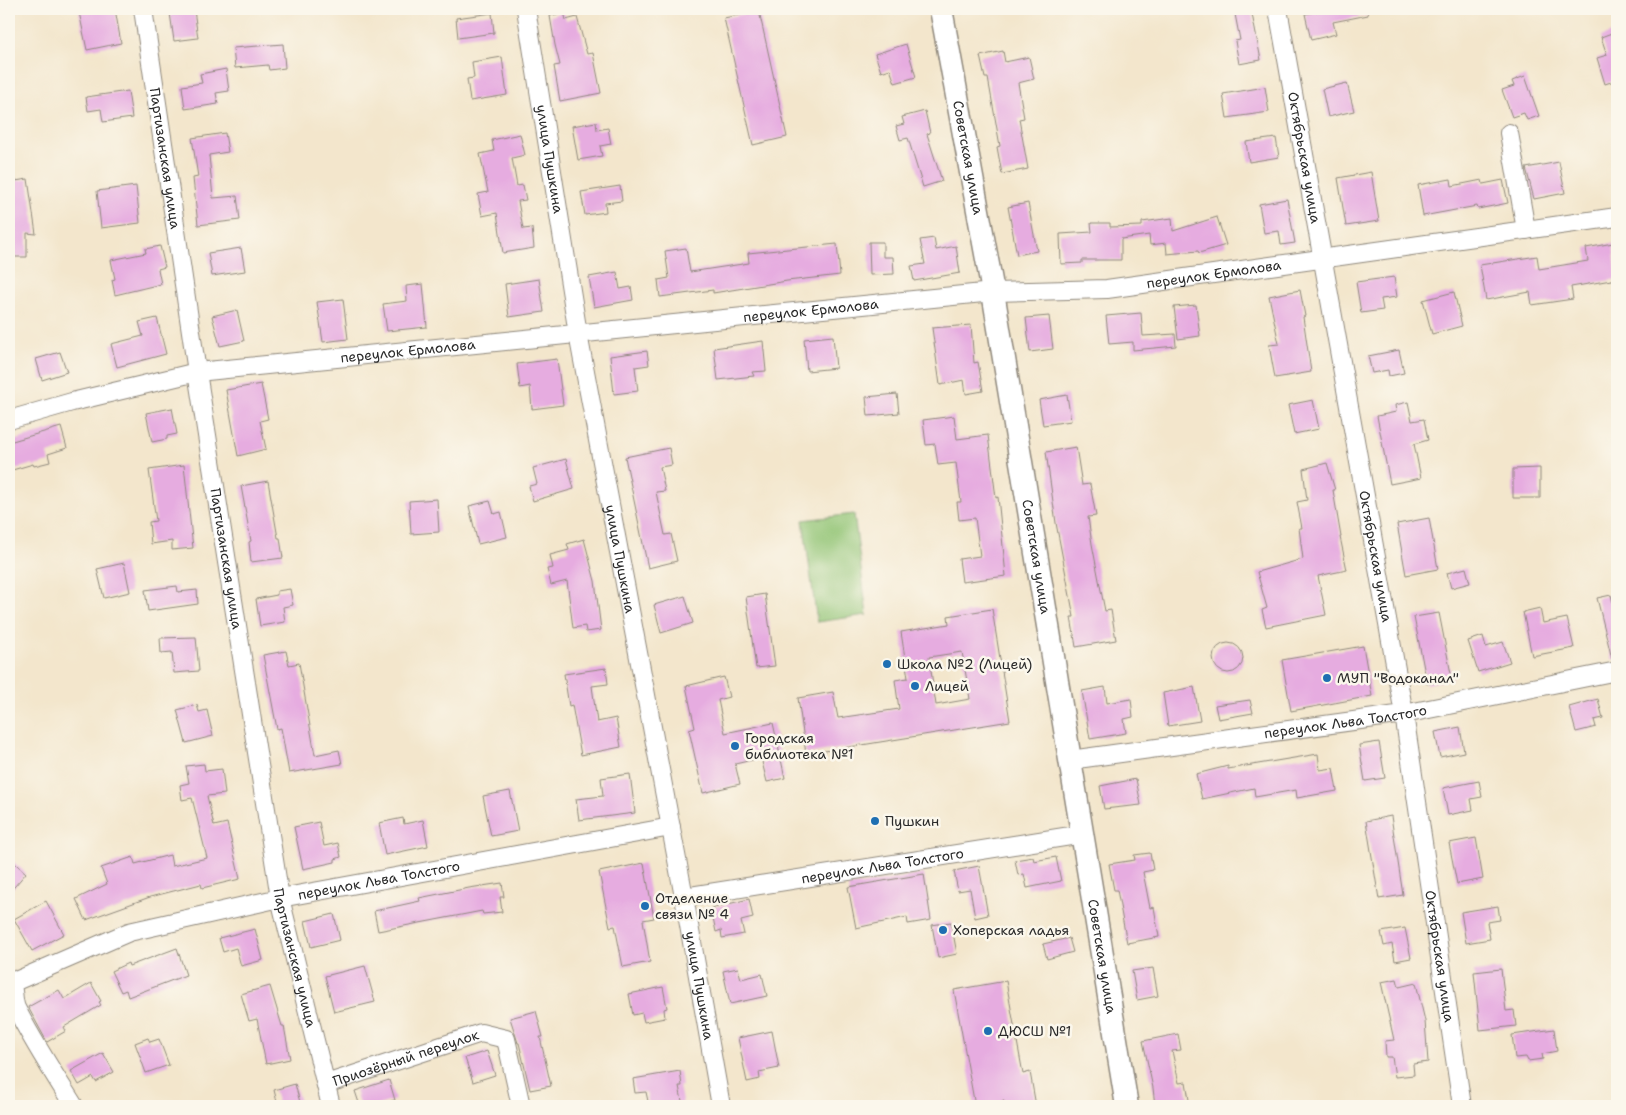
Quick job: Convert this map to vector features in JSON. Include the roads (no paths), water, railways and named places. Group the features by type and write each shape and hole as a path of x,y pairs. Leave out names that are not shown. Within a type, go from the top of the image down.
{"main road":[{"name":"Советская улица","path":"941,9 993,292 1128,1106"}],"street":[{"name":"Партизанская улица","path":"143,9 197,372 280,898 331,1106"},
{"name":"улица Пушкина","path":"526,9 578,334 684,897 721,1106"},
{"name":"Октябрьская улица","path":"1278,9 1404,714 1462,1106"},
{"path":"1510,133 1526,230"},
{"name":"переулок Ермолова","path":"9,420 72,402 197,372 993,292 1107,289 1617,217"},
{"name":"переулок Льва Толстого","path":"1070,760 1404,714 1617,670"},
{"name":"переулок Льва Толстого","path":"10,981 129,932 280,898 670,828"},
{"name":"переулок Льва Толстого","path":"684,897 1083,834"},
{"path":"10,981 15,1005 35,1043 74,1106"},
{"name":"Приозёрный переулок","path":"326,1084 481,1033 506,1038 521,1106"}],"place":[{"name":"Школа №2 (Лицей)","path":"887,664"},
{"name":"МУП \"Водоканал\"","path":"1327,678"},
{"name":"Лицей","path":"915,686"},
{"name":"Городская библиотека №1","path":"735,746"},
{"name":"Пушкин","path":"875,821"},
{"name":"Отделение связи № 4","path":"645,906"},
{"name":"Хоперская ладья","path":"943,930"},
{"name":"ДЮСШ №1","path":"988,1031"}]}
